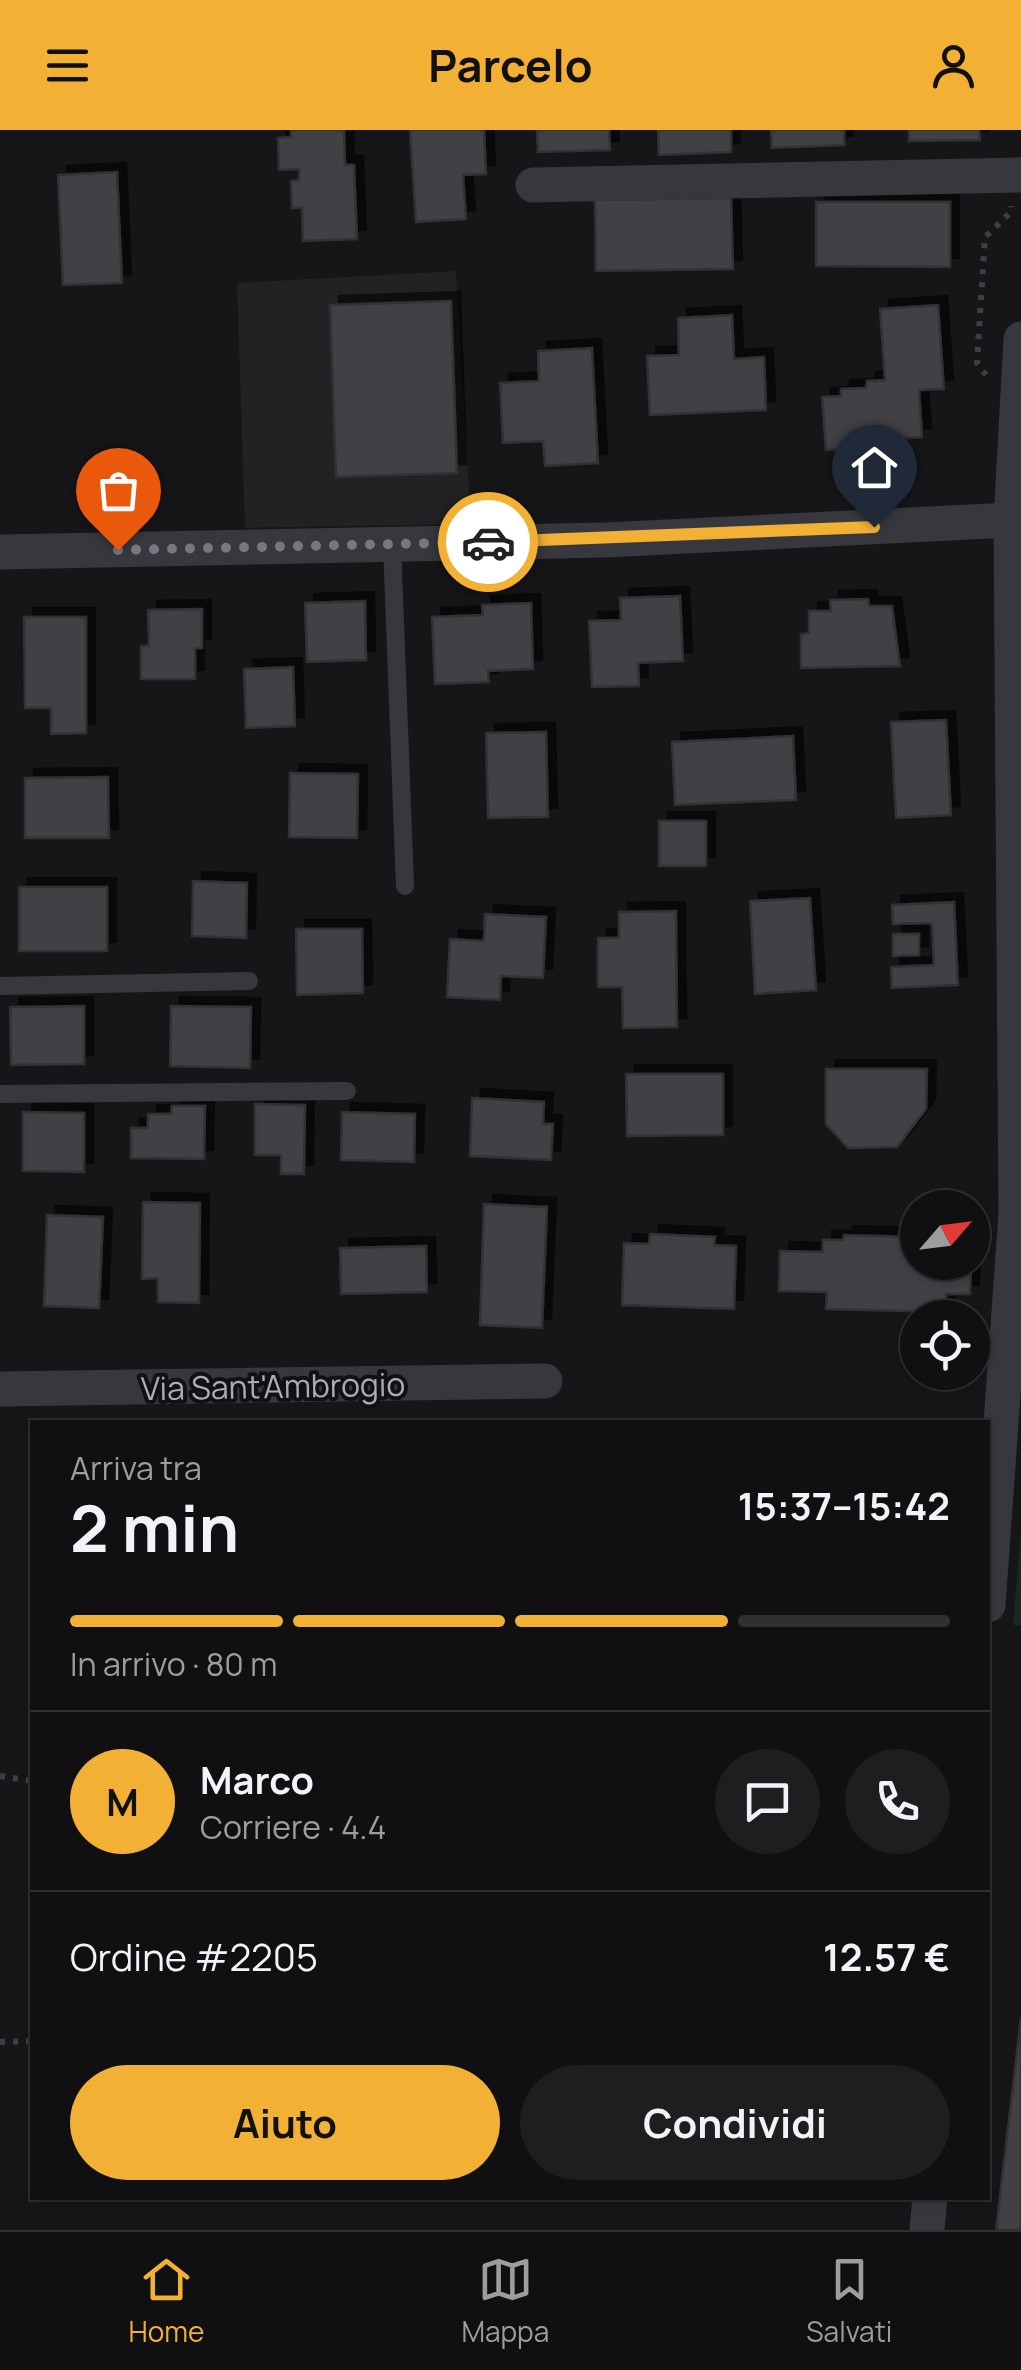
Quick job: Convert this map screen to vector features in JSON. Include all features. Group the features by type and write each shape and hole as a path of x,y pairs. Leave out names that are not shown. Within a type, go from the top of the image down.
{"street":[{"path":"534,185 1021,175"},
{"path":"990,1577 1016,1214 1016,522 1021,340"},
{"path":"0,552 606,540 1016,522"},
{"name":"Via Sant'Ambrogio","path":"0,1388 545,1381"},
{"path":"927,2230 930,2200"}],"lane":[{"path":"392,544 406,886"},
{"path":"0,986 249,980"},
{"path":"0,1094 347,1091"}],"path":[{"path":"0,1776 30,1780"},
{"path":"0,2042 30,2041"}],"shaded area":[{"path":"456,271 471,524 245,528 237,283"},
{"path":"1021,1530 1021,1625 1013,1625"}],"building":[{"path":"291,130 344,130 345,165 354,165 357,239 303,241 302,208 292,208 291,181 299,180 299,169 279,170 278,138 291,137"},
{"path":"410,130 484,130 486,174 463,175 466,219 416,222"},
{"path":"537,130 609,130 610,150 538,152"},
{"path":"658,130 731,130 731,152 659,155"},
{"path":"771,130 844,130 844,145 772,148"},
{"path":"909,130 979,130 980,140 909,141"},
{"path":"117,172 122,283 63,285 58,175"},
{"path":"731,198 733,269 596,271 595,200"},
{"path":"816,202 950,202 950,267 816,266"},
{"path":"451,301 457,473 336,477 330,305"},
{"path":"938,305 944,389 919,390 922,437 868,441 868,447 826,450 822,397 841,396 841,389 866,388 867,381 885,380 880,309"},
{"path":"732,315 734,359 764,357 766,410 650,415 647,356 679,355 678,318"},
{"path":"592,348 598,463 545,466 543,441 503,443 500,383 539,381 538,351"},
{"path":"680,596 683,661 638,663 639,686 592,687 589,621 621,620 620,598"},
{"path":"868,599 869,606 892,606 900,666 801,668 801,634 809,633 809,611 831,611 830,600"},
{"path":"365,601 366,660 307,662 305,603"},
{"path":"531,603 533,669 488,671 489,682 435,684 432,617 483,615 482,605"},
{"path":"202,609 202,648 195,648 195,679 141,679 141,646 149,646 148,610"},
{"path":"24,617 86,617 86,733 51,734 51,708 25,708"},
{"path":"293,667 295,726 246,728 244,669"},
{"path":"946,720 951,815 896,818 891,722"},
{"path":"546,732 548,817 488,818 486,733"},
{"path":"793,736 796,800 675,805 672,742"},
{"path":"290,773 358,774 357,838 289,837"},
{"path":"108,777 109,838 25,838 25,778"},
{"path":"659,821 706,821 706,866 659,866"},
{"path":"193,881 247,883 246,938 192,936"},
{"path":"19,887 107,887 107,951 19,951"},
{"path":"810,898 816,990 755,994 750,901"},
{"path":"954,902 958,985 892,988 891,967 934,965 932,923 893,924 892,905"},
{"path":"676,911 677,1027 623,1028 622,987 598,987 598,938 619,938 619,912"},
{"path":"485,914 546,917 543,978 501,976 500,1000 447,997 450,939 484,941"},
{"path":"296,929 362,929 363,993 297,995"},
{"path":"893,934 919,934 919,955 893,956"},
{"path":"84,1006 84,1064 11,1065 10,1007"},
{"path":"171,1006 251,1007 250,1068 170,1066"},
{"path":"826,1069 927,1069 926,1109 897,1147 848,1148 826,1124"},
{"path":"626,1074 723,1074 723,1135 627,1136"},
{"path":"472,1098 544,1102 543,1124 553,1124 551,1160 470,1156"},
{"path":"255,1104 305,1105 304,1174 281,1174 281,1155 255,1155"},
{"path":"172,1106 205,1106 204,1159 131,1158 131,1128 148,1128 148,1114 171,1114"},
{"path":"23,1112 84,1113 84,1172 23,1171"},
{"path":"342,1112 415,1114 414,1162 341,1160"},
{"path":"143,1202 200,1203 199,1303 158,1302 158,1278 142,1279"},
{"path":"484,1204 547,1207 542,1328 480,1325"},
{"path":"47,1215 103,1217 99,1308 44,1306"},
{"path":"650,1234 715,1237 714,1245 736,1246 734,1309 622,1305 624,1243 649,1244"},
{"path":"844,1235 900,1237 900,1280 970,1280 970,1294 946,1294 946,1300 900,1300 900,1311 826,1309 827,1292 779,1291 780,1251 823,1252 823,1240 843,1240"},
{"path":"426,1246 427,1292 341,1294 340,1248"},
{"path":"1021,2018 1021,2230 996,2230"}],"way so far":[{"path":"118,550 488,542"}],"route":[{"path":"488,542 874,527"}]}
